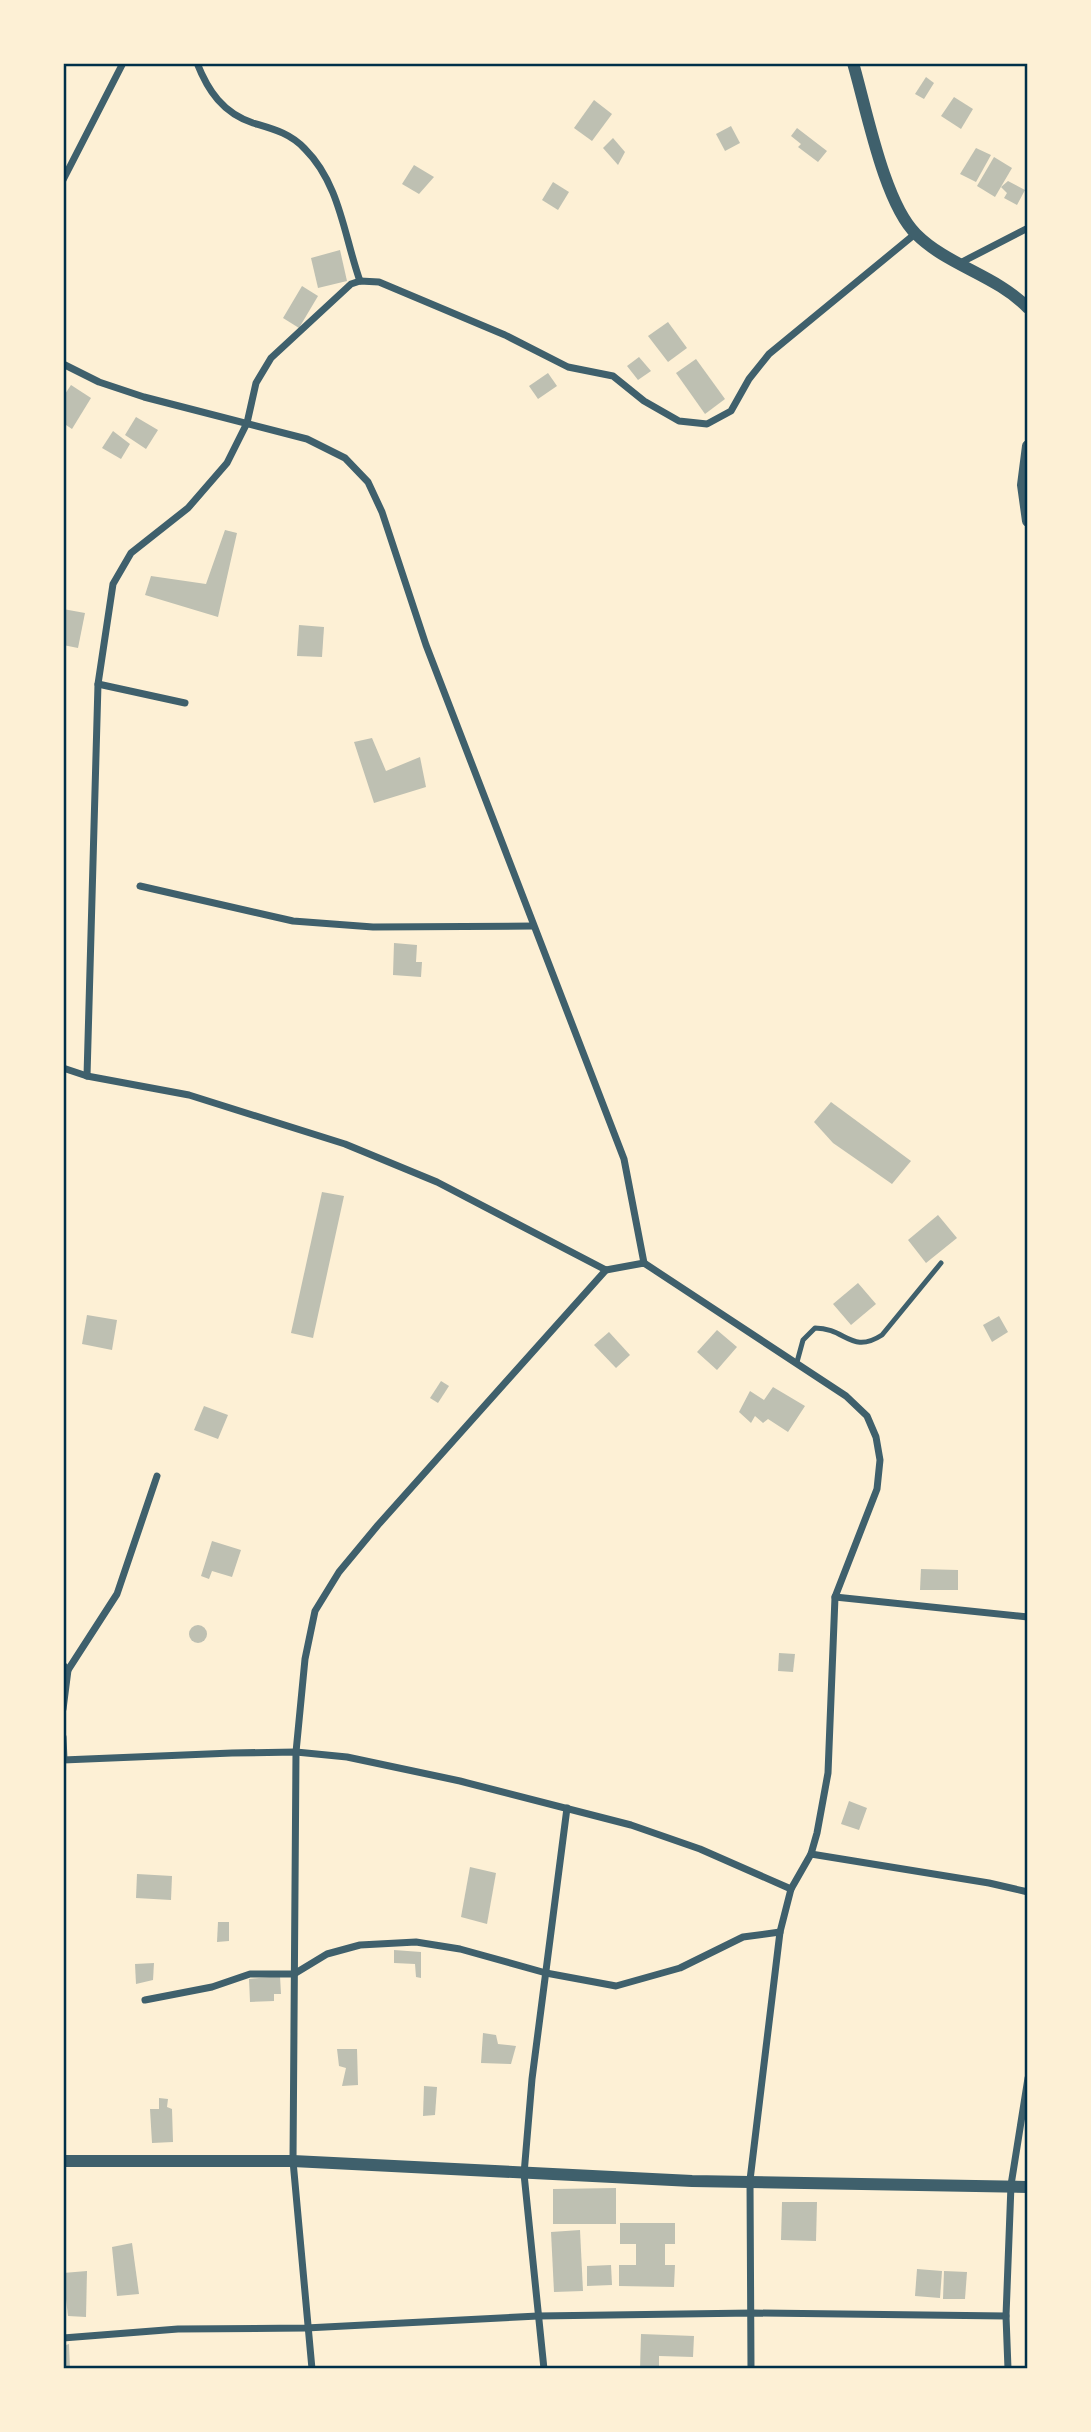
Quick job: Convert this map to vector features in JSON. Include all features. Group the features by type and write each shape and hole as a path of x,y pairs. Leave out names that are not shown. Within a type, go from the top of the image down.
{"street":[{"path":"63,180 122,63"},
{"path":"197,63 208,88 224,106 243,119 286,134 317,162 334,193 360,281"},
{"path":"853,63 891,194 915,234 1013,293 1028,308"},
{"path":"960,263 1028,228"},
{"path":"88,1076 98,684 109,598 118,571 139,545 172,521 227,463 247,423 251,396 271,358 346,289 360,281 379,282 400,289 568,367 613,376 661,412 697,425 724,417 769,354 915,234"},
{"path":"63,364 99,382 144,397 307,439 345,458 368,482 382,512 426,645 624,1159 645,1263"},
{"path":"1028,446 1024,485 1028,521"},
{"path":"98,684 185,703"},
{"path":"140,886 293,921 373,927 533,926"},
{"path":"63,1068 88,1076 189,1095 345,1144 437,1182 606,1269 645,1263 797,1362 846,1396 867,1416 876,1437 880,1460 877,1489 835,1597 828,1773 811,1854 791,1889 780,1933 750,2180 753,2313 751,2369"},
{"path":"312,2369 306,2328 293,2161 296,1752 305,1659 315,1611 339,1572 606,1269"},
{"path":"63,1709 65,1667 117,1594 157,1476"},
{"path":"835,1597 1028,1617"},
{"path":"63,1737 64,1760 296,1752 372,1762 631,1825 700,1849 791,1889"},
{"path":"544,2369 524,2174 567,1808"},
{"path":"811,1854 989,1883 1028,1892"},
{"path":"145,2000 212,1987 250,1974 294,1974 327,1954 360,1945 416,1942 460,1949 546,1973 616,1986 680,1968 743,1937 780,1933"},
{"path":"1008,2369 1006,2316 1011,2185 1028,2078"},
{"path":"63,2161 293,2161 692,2181 1028,2187"},
{"path":"63,2338 178,2329 306,2328 538,2316 753,2313 1006,2316"}],"lane":[{"path":"797,1362 803,1340 815,1328 834,1331 858,1344 870,1343 883,1335 941,1263"}],"building":[{"path":"926,77 934,83 924,99 915,94"},
{"path":"954,97 973,109 961,129 941,116"},
{"path":"594,100 612,114 592,141 574,128"},
{"path":"731,126 740,143 725,151 716,134"},
{"path":"797,128 827,151 818,162 798,147 801,144 791,136"},
{"path":"613,138 625,152 618,165 603,148"},
{"path":"976,148 991,155 976,182 960,174"},
{"path":"994,157 1012,168 995,197 977,186"},
{"path":"414,165 434,177 419,194 402,184"},
{"path":"1008,181 1025,190 1017,205 1004,198 1007,193 1001,187"},
{"path":"553,182 569,192 558,210 542,200"},
{"path":"340,250 347,281 318,288 311,258"},
{"path":"302,286 318,296 299,328 283,318"},
{"path":"668,322 687,348 668,362 648,336"},
{"path":"639,357 651,371 638,380 627,366"},
{"path":"696,359 725,399 705,414 676,373"},
{"path":"548,373 557,386 538,399 529,386"},
{"path":"71,385 91,398 72,429 63,423 63,397"},
{"path":"136,417 158,430 146,449 125,435"},
{"path":"113,431 130,444 121,459 102,448"},
{"path":"225,530 237,533 218,617 145,595 151,576 206,584"},
{"path":"63,609 85,613 78,648 63,645"},
{"path":"299,625 324,627 322,657 297,656"},
{"path":"372,738 386,771 420,757 426,787 374,803 354,742"},
{"path":"394,943 417,945 416,962 422,962 421,977 393,975"},
{"path":"831,1102 911,1161 892,1184 833,1143 814,1122"},
{"path":"322,1192 344,1196 313,1338 291,1333"},
{"path":"938,1215 957,1238 926,1263 908,1240"},
{"path":"858,1283 876,1304 851,1325 833,1304"},
{"path":"87,1315 117,1320 112,1350 82,1344"},
{"path":"999,1316 1008,1332 992,1342 983,1325"},
{"path":"717,1330 737,1347 717,1370 697,1352"},
{"path":"609,1332 630,1355 616,1368 594,1345"},
{"path":"441,1381 449,1386 438,1403 430,1398"},
{"path":"773,1387 805,1406 788,1432 768,1419 763,1423 755,1416 751,1423 739,1412 750,1391 764,1400"},
{"path":"204,1406 228,1415 218,1439 194,1430"},
{"path":"212,1541 241,1550 232,1577 212,1571 209,1579 201,1576"},
{"path":"921,1569 958,1570 958,1590 920,1590"},
{"path":"194,1625 202,1625 207,1634 205,1641 194,1643 189,1638 189,1630"},
{"path":"779,1653 795,1654 793,1672 778,1671"},
{"path":"849,1801 867,1808 859,1830 841,1824"},
{"path":"470,1867 496,1873 487,1924 461,1917"},
{"path":"137,1874 172,1876 171,1900 136,1898"},
{"path":"218,1922 229,1922 229,1941 217,1942"},
{"path":"394,1950 421,1952 421,1978 416,1977 415,1964 394,1963"},
{"path":"154,1963 153,1980 136,1984 135,1964"},
{"path":"280,1976 281,1994 274,1994 274,2001 250,2002 249,1979"},
{"path":"483,2033 496,2035 498,2044 516,2046 511,2064 481,2063"},
{"path":"337,2049 357,2049 358,2085 342,2086 346,2068 339,2066"},
{"path":"424,2086 437,2087 435,2115 423,2116"},
{"path":"159,2098 168,2099 167,2107 172,2109 173,2142 152,2143 150,2109 159,2109"},
{"path":"616,2188 616,2224 553,2224 553,2189"},
{"path":"782,2202 817,2202 816,2241 781,2240"},
{"path":"620,2223 675,2223 675,2244 665,2244 665,2265 675,2265 674,2287 619,2286 619,2265 636,2265 636,2244 620,2244"},
{"path":"580,2230 583,2291 554,2292 551,2232"},
{"path":"132,2243 139,2294 117,2296 112,2247"},
{"path":"611,2265 612,2285 587,2286 587,2266"},
{"path":"917,2269 942,2271 940,2298 915,2296"},
{"path":"87,2271 86,2317 68,2316 63,2273"},
{"path":"944,2271 967,2272 965,2299 943,2299"},
{"path":"641,2334 694,2336 693,2357 659,2356 659,2369 640,2369"},
{"path":"69,2344 70,2369 63,2369 63,2346"}]}
